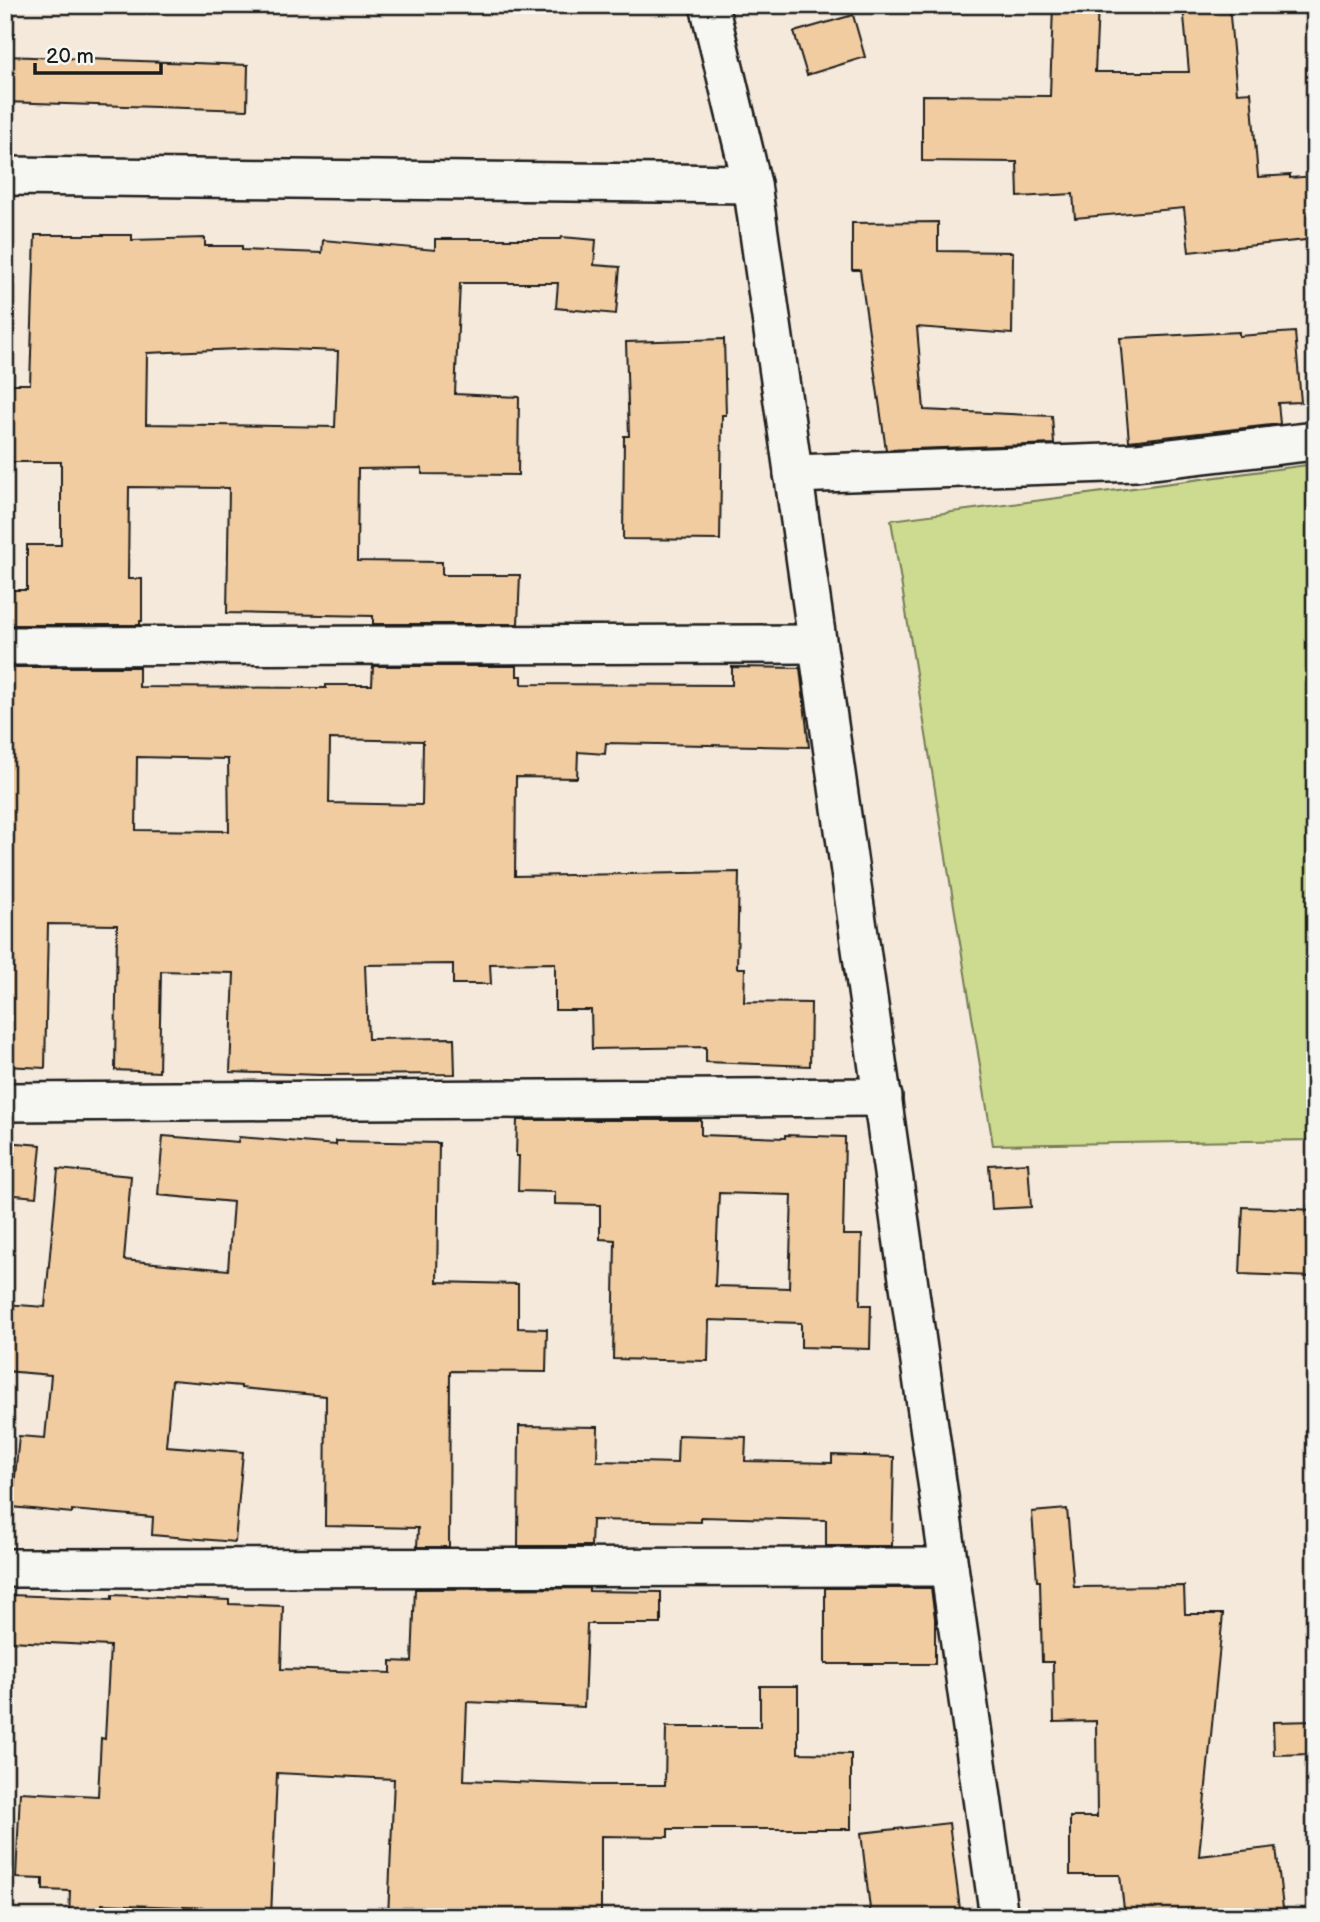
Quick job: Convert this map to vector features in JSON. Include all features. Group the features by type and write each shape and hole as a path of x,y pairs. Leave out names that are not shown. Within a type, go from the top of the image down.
{"street":[{"path":"709,5 752,184 999,1917"},
{"path":"5,176 752,184"},
{"path":"793,474 1136,462 1315,441"},
{"path":"5,646 817,644"},
{"path":"5,1102 883,1097"},
{"path":"5,1568 949,1567"}],"green space":[{"path":"1315,464 1315,1140 993,1145 891,520"}],"building":[{"path":"1053,5 1098,5 1095,72 1189,72 1183,5 1229,5 1237,93 1251,92 1258,177 1315,176 1315,239 1189,252 1184,208 1075,218 1073,194 1018,197 1017,162 922,161 922,95 1050,96"},
{"path":"853,15 865,57 807,75 794,32"},
{"path":"5,56 248,65 247,110 5,102"},
{"path":"938,222 938,251 1013,252 1012,334 917,327 924,410 1052,416 1054,444 886,450 860,270 852,270 852,223"},
{"path":"35,235 132,235 132,240 205,238 205,246 242,246 242,250 322,253 323,240 435,250 435,239 562,237 596,240 594,265 620,267 616,314 556,308 558,283 460,283 455,394 519,397 518,475 422,474 422,468 358,469 357,561 442,562 442,575 520,575 518,624 373,624 373,616 227,613 229,488 129,487 128,579 142,579 140,625 5,625 5,590 27,590 27,545 61,545 61,462 5,462 5,384 30,384","holes":["261,348 338,351 335,427 146,424 147,353"]},
{"path":"1239,332 1239,336 1295,332 1301,402 1278,403 1280,424 1129,441 1120,338"},
{"path":"724,339 726,415 722,415 720,540 623,539 624,436 629,436 626,342"},
{"path":"373,666 517,666 517,676 522,676 522,684 732,685 732,667 800,668 809,747 606,743 605,754 578,752 577,778 516,777 515,876 739,872 737,968 745,968 744,1002 811,1003 810,1066 706,1062 706,1047 592,1049 591,1010 555,1010 555,963 490,964 491,984 453,984 453,964 365,965 368,1039 454,1038 455,1074 320,1075 230,1072 234,973 161,971 159,1072 115,1070 117,925 48,924 45,1068 5,1066 5,667 139,667 139,687 326,688 326,685 372,685","holes":["330,739 423,741 422,805 329,803","137,757 228,759 229,831 136,830"]},
{"path":"517,1120 701,1120 701,1135 845,1137 843,1235 862,1235 860,1305 871,1305 870,1349 801,1347 801,1323 709,1320 708,1361 613,1359 615,1240 600,1239 600,1205 555,1204 555,1192 518,1191 519,1156 516,1156","holes":["719,1193 792,1195 789,1288 715,1286"]},
{"path":"163,1136 238,1142 239,1137 336,1145 336,1141 439,1143 437,1282 518,1284 518,1328 547,1329 546,1372 450,1371 449,1547 417,1547 418,1528 325,1526 326,1396 241,1386 172,1380 166,1446 243,1452 235,1542 152,1535 153,1517 12,1507 19,1436 45,1438 51,1375 5,1371 5,1304 45,1307 58,1169 131,1176 124,1260 228,1270 233,1202 158,1195"},
{"path":"5,1142 41,1145 36,1197 5,1194"},
{"path":"1028,1163 1031,1207 992,1209 989,1165"},
{"path":"1243,1207 1315,1210 1315,1277 1240,1274"},
{"path":"519,1426 598,1427 597,1461 677,1463 678,1435 746,1437 745,1461 832,1463 832,1455 894,1457 892,1546 826,1546 826,1520 701,1517 701,1522 592,1520 591,1546 518,1546"},
{"path":"1067,1509 1074,1587 1184,1586 1185,1614 1223,1614 1199,1856 1276,1847 1284,1917 1125,1917 1120,1875 1070,1875 1070,1817 1097,1817 1096,1721 1054,1722 1053,1662 1042,1662 1040,1581 1037,1581 1032,1512"},
{"path":"589,1588 589,1591 661,1592 661,1624 587,1624 584,1707 467,1702 464,1780 665,1785 666,1727 760,1727 760,1686 798,1686 798,1753 851,1754 851,1829 668,1829 668,1837 601,1836 601,1917 388,1917 394,1779 277,1773 271,1917 229,1917 229,1911 207,1908 102,1904 102,1917 69,1917 70,1891 43,1890 43,1879 16,1878 20,1792 98,1796 101,1738 105,1739 110,1646 9,1641 11,1595 112,1599 112,1595 229,1600 229,1604 283,1606 281,1669 391,1673 391,1661 412,1662 415,1589"},
{"path":"825,1588 931,1588 935,1618 935,1664 825,1664"},
{"path":"1315,1721 1315,1754 1274,1755 1273,1722"},
{"path":"949,1823 961,1917 871,1917 861,1833"}]}
